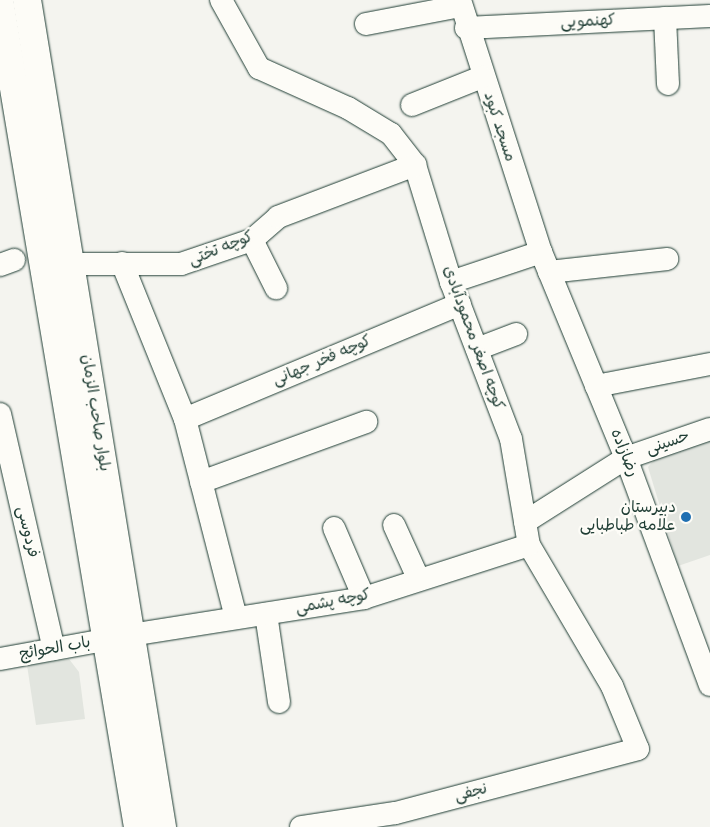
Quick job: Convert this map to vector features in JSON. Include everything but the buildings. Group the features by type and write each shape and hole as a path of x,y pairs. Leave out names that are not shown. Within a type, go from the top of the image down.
{"main road":[{"name":"بلوار صاحب الزمان","path":"27,0 71,264 120,637 138,827"},
{"name":"بلوار صاحب الزمان","path":"0,4 120,637 162,827"}],"street":[{"name":"کوچه اصغر محمودآبادی","path":"220,0 259,68 348,108 392,134 415,165 451,282 511,439 529,545 612,686 638,749"},
{"path":"366,24 460,3"},
{"name":"مسجد کبود","path":"460,3 482,77 545,262"},
{"path":"660,12 668,84"},
{"name":"کهنمویی","path":"466,28 660,12 710,16"},
{"path":"412,106 482,77"},
{"name":"کوچه تختی","path":"71,264 181,264 252,240 278,217 415,165"},
{"path":"252,240 276,288"},
{"path":"451,282 545,262 667,259"},
{"name":"رضازاده","path":"545,262 705,652 710,685"},
{"path":"122,263 185,419 236,618"},
{"name":"کوچه فخر جهانی","path":"185,419 460,304"},
{"path":"477,349 516,334"},
{"path":"596,386 710,364"},
{"name":"فردوسی","path":"0,414 54,649"},
{"path":"201,482 366,422"},
{"name":"حسینی","path":"525,522 626,458 710,428"},
{"path":"394,526 419,580"},
{"path":"334,528 364,598"},
{"name":"کوچه پشمی","path":"120,637 364,598 529,545"},
{"path":"266,614 279,702"},
{"name":"باب الحوائج","path":"0,660 120,637"},
{"name":"نجفی","path":"301,827 396,820 638,749"}],"shaded area":[{"name":"دبیرستان علامه طباطبایی","path":"710,439 710,555 678,566 648,467 657,457"},
{"path":"69,659 79,672 85,719 36,725 27,665"}],"place":[{"name":"دبیرستان علامه طباطبایی","path":"686,517"}]}
